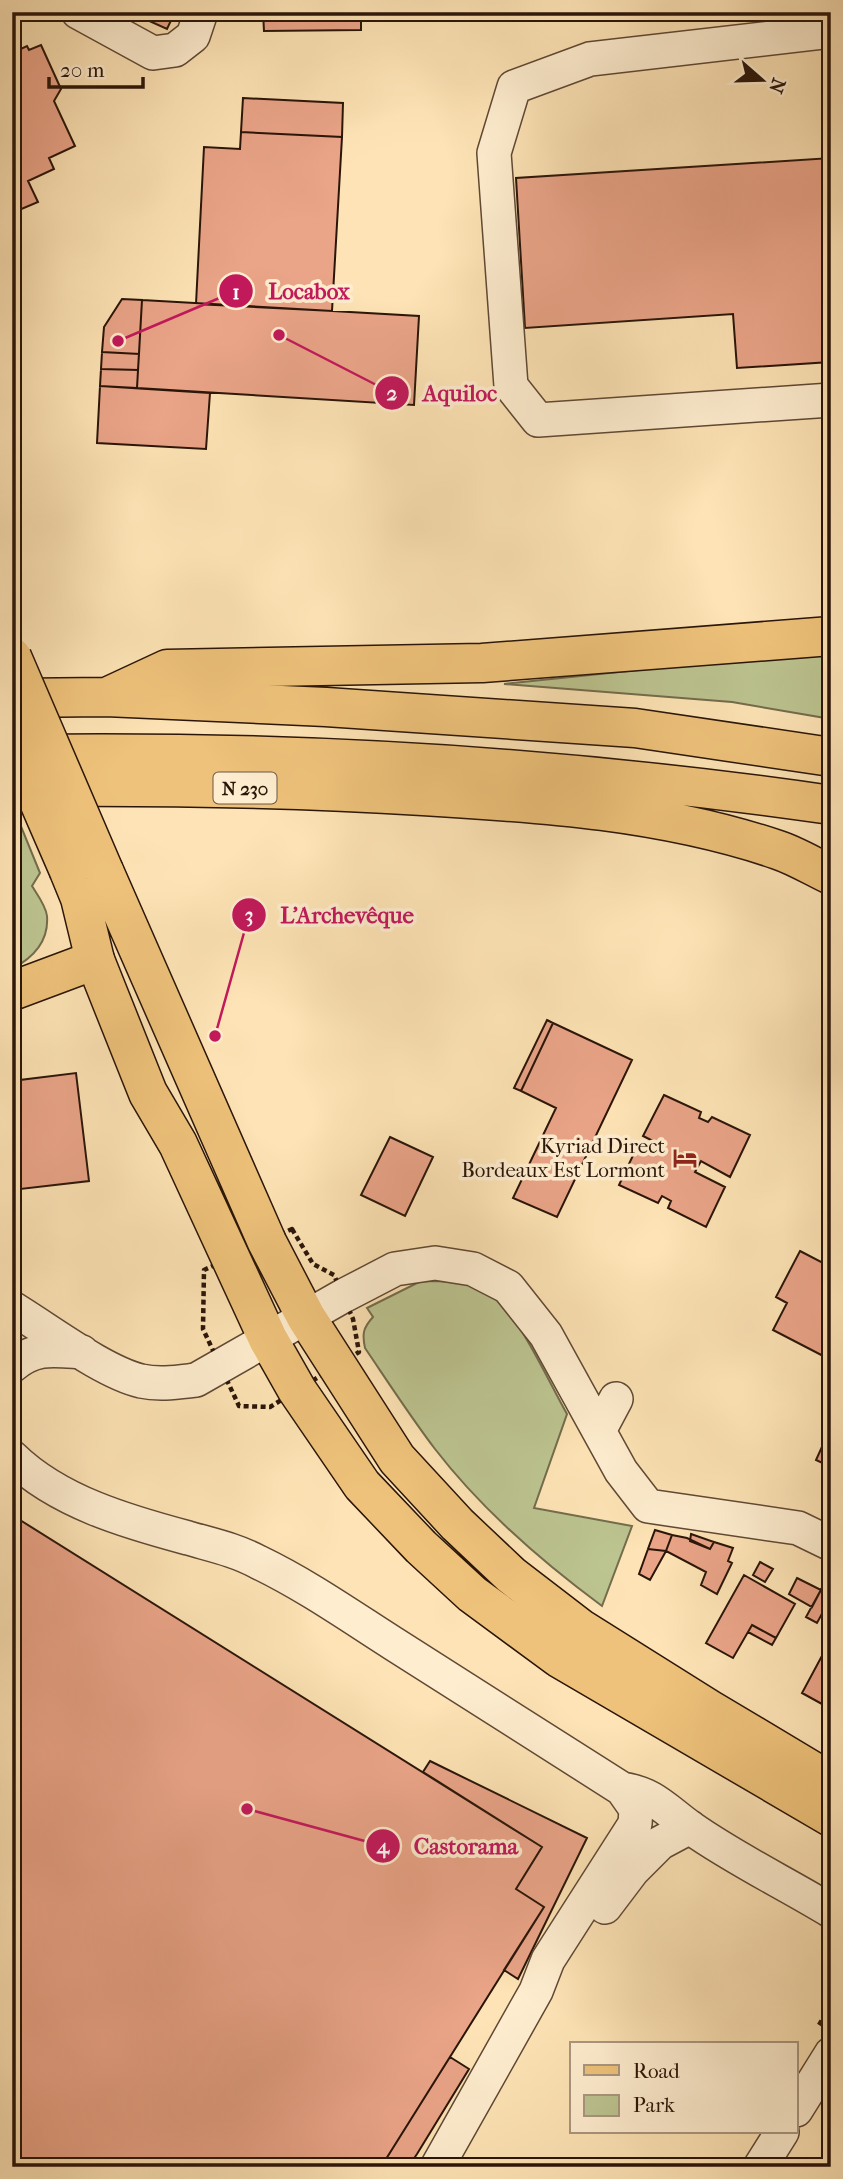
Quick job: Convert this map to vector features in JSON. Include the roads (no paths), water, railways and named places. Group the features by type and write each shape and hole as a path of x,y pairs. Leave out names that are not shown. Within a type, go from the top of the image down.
{"main road":[{"path":"106,697 167,669 482,663 831,636"},
{"path":"12,657 114,928 103,951 95,960 12,991"},
{"path":"12,698 106,697 326,707 635,728 831,757"},
{"path":"12,740 97,882 267,1242 306,1317 397,1459 457,1524 511,1576 580,1628 831,1782"},
{"name":"N 230","path":"12,754 123,752 307,756 476,765 627,778 831,805"},
{"name":"N 230","path":"12,787 321,790 477,799 624,813 711,830 769,847 831,875"},
{"path":"97,882 80,898 95,960 148,1093 178,1144 268,1339 297,1390 362,1485 421,1548 472,1594 559,1658 831,1817"}],"street":[{"path":"78,12 153,54 175,50 193,36 201,12"},
{"path":"829,25 590,59 514,87 495,153 511,386 538,420 831,400"},
{"path":"12,1308 111,1368 141,1380 169,1384 196,1380 395,1269 435,1263 473,1269 508,1287 546,1335 621,1471 648,1506 798,1528 831,1544"},
{"path":"12,1366 24,1355 48,1349 83,1352"},
{"path":"599,1431 616,1399"},
{"path":"12,1457 26,1471 64,1495 187,1538 224,1547 259,1562 327,1601 622,1788 639,1791 669,1809 690,1827 831,1911"},
{"path":"437,2167 536,1991 548,1960 635,1824 636,1809 622,1788"},
{"path":"536,1991 560,1974 584,1936 633,1870 660,1843 690,1827"},
{"path":"798,2107 831,2054"},
{"path":"760,2167 781,2134"}],"place":[{"name":"Aquiloc","path":"279,335"},
{"name":"Locabox","path":"118,341"},
{"name":"L'Archevêque","path":"215,1036"},
{"name":"Kyriad Direct Bordeaux Est Lormont","path":"685,1158"},
{"name":"Castorama","path":"247,1809"}]}
